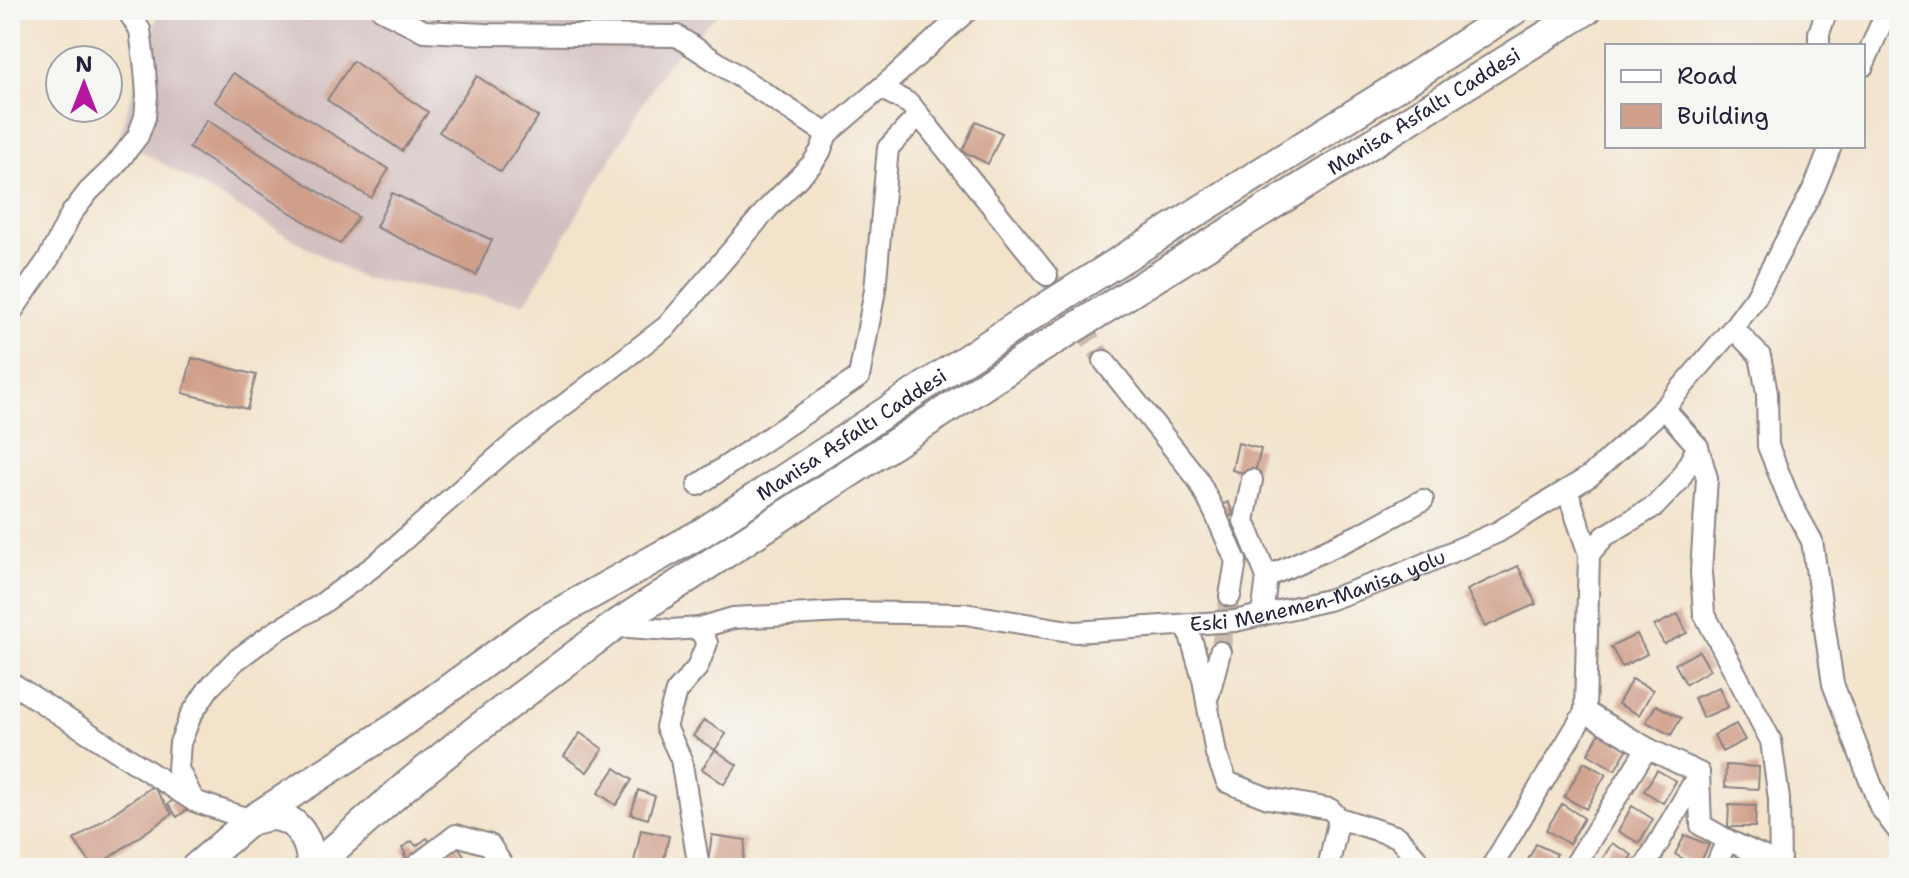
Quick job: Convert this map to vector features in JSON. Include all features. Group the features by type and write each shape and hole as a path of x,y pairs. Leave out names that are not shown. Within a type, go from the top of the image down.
{"highway":[{"name":"Manisa Asfaltı Caddesi","path":"195,868 251,820 396,727 538,624 703,532 1033,315 1515,10"},
{"name":"Manisa Asfaltı Caddesi","path":"313,868 407,785 614,626 1029,356 1587,10"},
{"path":"251,820 273,816 287,820 298,828 307,840 313,868"},
{"path":"224,868 223,857 229,839"}],"street":[{"path":"10,314 49,258 71,214 138,136 145,117 145,69 140,30 127,10"},
{"path":"382,10 424,31 677,36 827,134"},
{"path":"194,801 178,769 180,743 191,715 209,688 235,661 375,565 507,449 667,326 769,207 812,164 827,134 968,10"},
{"path":"1819,44 1819,33 1827,10"},
{"path":"1865,61 1887,10"},
{"path":"881,88 910,104 1047,275"},
{"path":"698,485 859,377 875,290 888,148 919,115"},
{"name":"Eski Menemen-Manisa yolu","path":"614,626 671,630 699,628 733,618 843,612 965,614 1075,632 1187,625 1235,621 1328,600 1396,576 1498,532 1590,476 1664,408 1756,297 1814,188 1830,148"},
{"path":"1733,328 1760,356 1767,393 1768,446 1790,501 1812,541 1833,684 1880,807 1899,832"},
{"path":"1104,361 1197,478 1236,561 1230,596"},
{"path":"1664,408 1698,447 1707,478 1701,572 1704,613 1771,741 1779,799 1780,866 1701,825 1699,773"},
{"path":"1589,554 1605,536 1655,506 1678,482 1698,447"},
{"path":"1252,480 1244,521 1267,577 1262,615"},
{"path":"1491,868 1585,712 1589,554 1567,490"},
{"path":"1267,577 1363,533 1423,500"},
{"path":"1187,625 1203,679 1216,754 1227,782 1268,798 1330,809 1339,818 1398,837 1425,868"},
{"path":"699,628 707,643 697,668 676,692 666,727 681,759 699,868"},
{"path":"1207,703 1220,652"},
{"path":"10,682 194,801 251,820"},
{"path":"1585,712 1647,748 1699,773"},
{"path":"1573,868 1647,748"},
{"path":"1644,868 1699,773"},
{"path":"1328,868 1339,818"},
{"path":"413,868 456,835 490,845 504,868"},
{"path":"1715,868 1727,840"}],"shaded area":[{"path":"159,10 722,10 666,65 525,303 361,278 118,138"}],"building":[{"path":"428,10 446,10 439,19"},
{"path":"353,61 428,112 402,151 327,100"},
{"path":"233,73 389,169 371,198 215,102"},
{"path":"477,76 538,117 501,172 439,132"},
{"path":"207,120 358,217 340,244 189,148"},
{"path":"976,121 1002,133 988,164 962,151"},
{"path":"392,193 492,240 476,275 376,227"},
{"path":"192,358 256,375 247,409 183,393"},
{"path":"1238,443 1261,449 1254,476 1232,470"},
{"path":"1228,502 1234,514 1223,519 1217,507"},
{"path":"1518,566 1536,604 1485,627 1467,590"},
{"path":"1678,614 1687,633 1664,644 1654,626"},
{"path":"1637,634 1647,654 1622,667 1611,647"},
{"path":"1699,651 1710,670 1686,684 1675,664"},
{"path":"1632,679 1653,690 1639,715 1618,704"},
{"path":"1719,687 1728,707 1703,718 1694,698"},
{"path":"1656,705 1681,718 1671,735 1646,722"},
{"path":"704,720 726,734 715,750 693,736"},
{"path":"1736,724 1745,740 1722,752 1714,735"},
{"path":"1600,732 1628,748 1615,770 1588,754"},
{"path":"580,733 603,749 587,772 564,756"},
{"path":"715,750 737,765 724,784 702,769"},
{"path":"1584,762 1606,774 1586,809 1564,797"},
{"path":"1726,765 1759,767 1758,789 1725,787"},
{"path":"615,768 632,780 616,805 598,793"},
{"path":"1657,770 1676,781 1663,803 1644,791"},
{"path":"153,786 172,814 94,868 74,840"},
{"path":"638,790 655,796 648,819 631,814"},
{"path":"179,796 188,809 177,817 168,804"},
{"path":"1562,804 1584,818 1569,844 1546,830"},
{"path":"1729,805 1756,806 1755,827 1728,827"},
{"path":"1632,806 1653,819 1639,843 1618,831"},
{"path":"641,830 669,836 662,868 633,866"},
{"path":"712,835 746,840 742,868 707,868"},
{"path":"1685,835 1709,845 1698,867 1675,854"},
{"path":"427,838 433,845 409,863 402,848 412,841 416,846"},
{"path":"1612,843 1632,855 1624,868 1597,868"},
{"path":"456,844 464,855 446,865 438,854"},
{"path":"1536,844 1557,854 1550,868 1524,868"}],"tunnel":[{"path":"1047,275 1104,361"},
{"path":"1220,652 1230,596"}]}
